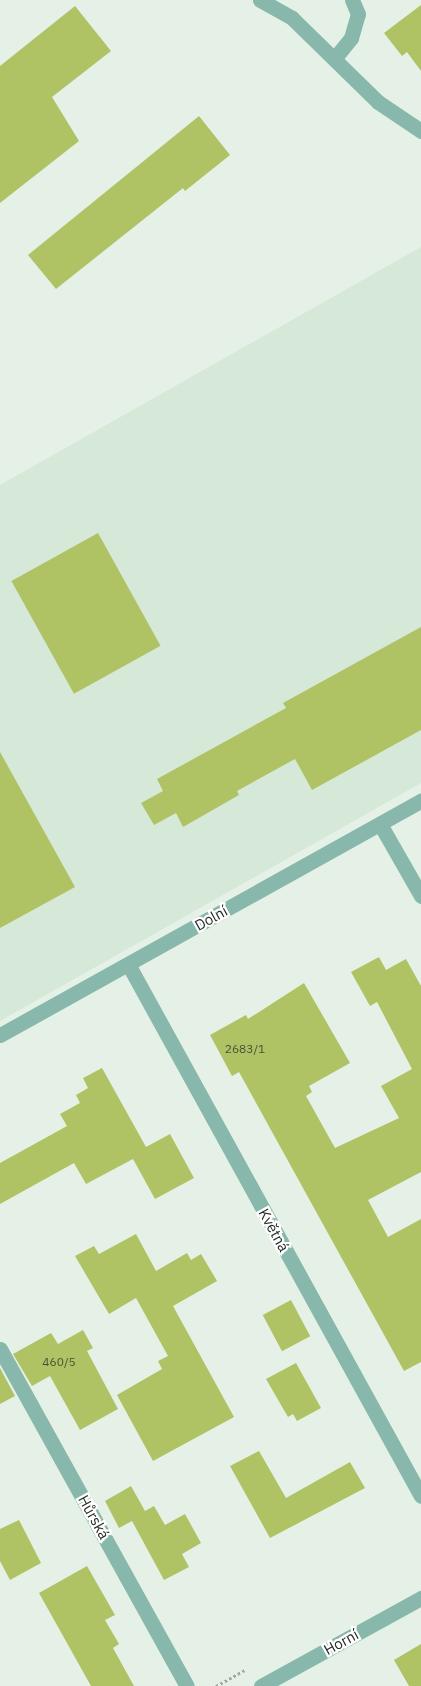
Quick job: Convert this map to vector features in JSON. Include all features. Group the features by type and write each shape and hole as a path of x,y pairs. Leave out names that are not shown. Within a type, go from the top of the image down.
{"street":[{"path":"260,0 292,18 378,102 421,131"},
{"path":"334,59 351,38 358,14 352,0"},
{"name":"Dolní","path":"0,1035 421,801"},
{"path":"380,824 421,896"},
{"name":"Květná","path":"128,964 421,1496"},
{"name":"Hůrská","path":"0,1349 187,1686"},
{"name":"Horní","path":"261,1686 421,1598"}],"shaded area":[{"path":"421,247 421,783 0,1021 0,485"}],"building":[{"path":"421,5 421,71 407,52 402,56 384,33"},
{"path":"75,6 111,51 52,97 79,141 0,203 0,66"},
{"path":"199,116 230,155 185,191 183,188 56,289 28,255"},
{"path":"98,533 161,646 74,694 11,581"},
{"path":"421,627 421,730 312,790 295,759 237,791 239,795 183,827 176,813 154,825 141,803 163,791 157,779 286,708 283,703"},
{"path":"0,752 75,887 0,928"},
{"path":"379,957 386,970 406,959 421,986 421,1172 368,1200 388,1237 421,1219 421,1362 404,1371 239,1072 232,1076 210,1035 246,1015 248,1019 304,983 350,1063 309,1086 312,1092 306,1096 335,1148 399,1118 381,1086 412,1069 377,1002 370,1006 351,972"},
{"path":"102,1068 146,1147 170,1134 194,1178 155,1199 133,1159 86,1184 74,1163 0,1204 0,1163 67,1126 60,1114 80,1103 76,1095 88,1088 83,1078"},
{"path":"136,1234 156,1271 187,1253 191,1260 201,1254 217,1281 173,1306 234,1417 153,1461 117,1395 162,1369 158,1361 168,1356 136,1298 109,1314 75,1256 94,1246 99,1254"},
{"path":"291,1300 310,1336 282,1351 263,1315"},
{"path":"83,1330 93,1348 87,1351 118,1409 80,1430 50,1376 32,1386 13,1354 51,1333 58,1344"},
{"path":"296,1363 321,1408 297,1421 293,1414 288,1417 266,1379"},
{"path":"0,1368 15,1396 0,1404"},
{"path":"259,1451 286,1498 350,1462 365,1488 270,1538 230,1466"},
{"path":"131,1486 145,1511 154,1506 165,1525 185,1514 201,1543 182,1554 189,1567 164,1580 132,1521 119,1528 105,1501"},
{"path":"19,1520 41,1563 10,1580 0,1561 0,1529"},
{"path":"87,1566 115,1615 105,1620 119,1644 113,1648 134,1686 91,1686 39,1593"},
{"path":"421,1644 421,1686 409,1686 394,1660"}]}
